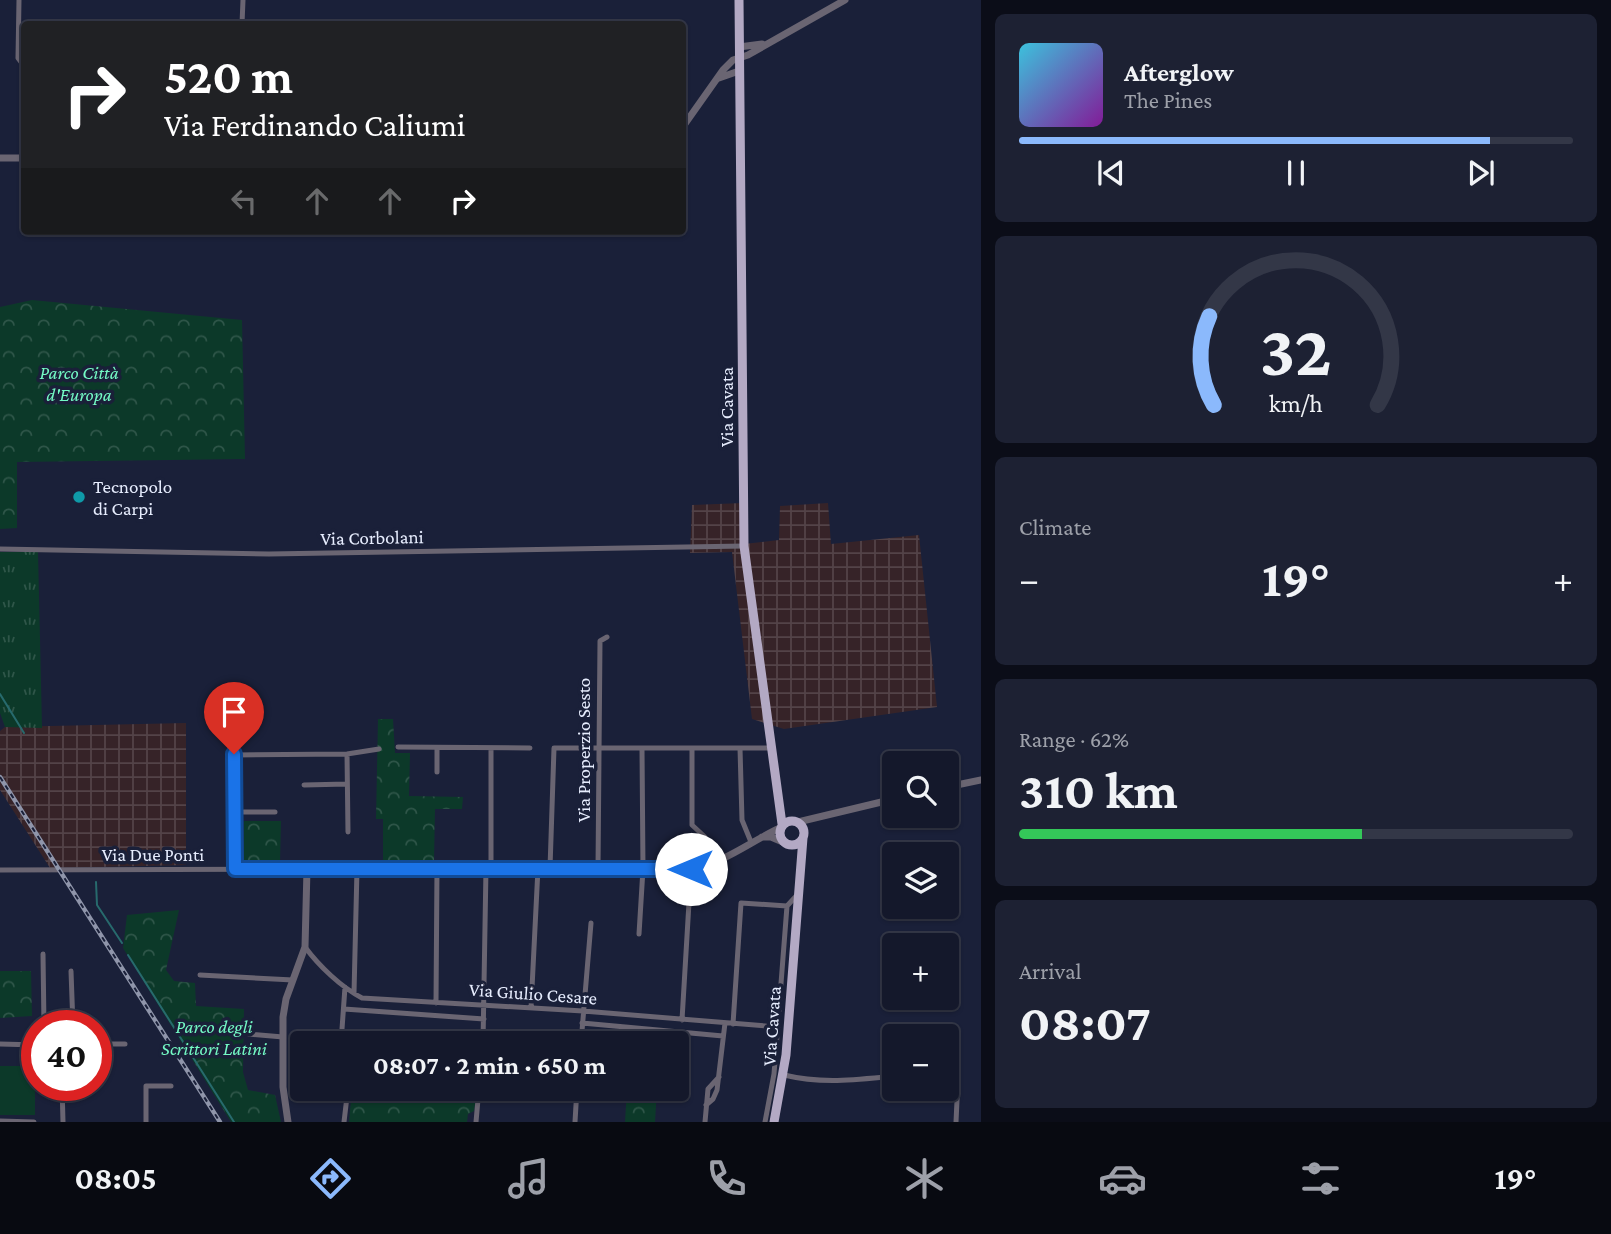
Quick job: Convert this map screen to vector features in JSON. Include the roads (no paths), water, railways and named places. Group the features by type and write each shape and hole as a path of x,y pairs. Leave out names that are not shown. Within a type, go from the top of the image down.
{"main road":[{"name":"Via Cavata","path":"739,0 744,546 780,812 803,838 784,1075"},
{"name":"Via Cavata","path":"790,824 787,844 797,858 799,868"},
{"path":"787,844 797,845 803,838"},
{"path":"774,1122 784,1075"}],"street":[{"path":"19,0 22,21"},
{"path":"242,21 243,0"},
{"path":"686,123 733,60 845,0"},
{"path":"21,33 18,58 21,62"},
{"path":"739,47 770,42"},
{"path":"718,79 739,71"},
{"path":"0,158 21,158"},
{"name":"Via Corbolani","path":"0,549 269,554 744,546"},
{"name":"Via Properzio Sesto","path":"598,868 600,641 607,636"},
{"path":"234,731 235,869"},
{"path":"398,747 530,748"},
{"path":"437,748 437,772"},
{"path":"550,868 554,748 770,748"},
{"path":"692,748 692,825 705,837 707,866"},
{"path":"740,748 742,820 754,840 771,837 787,844"},
{"path":"234,754 347,754 379,749"},
{"path":"484,1031 491,749"},
{"path":"639,934 643,869 642,749"},
{"path":"347,754 348,832"},
{"path":"959,785 981,780"},
{"path":"304,785 347,784"},
{"name":"Via Due Ponti","path":"0,870 691,869 707,866 790,824 882,802"},
{"path":"234,811 275,812"},
{"path":"436,1003 437,868"},
{"path":"531,1008 538,868"},
{"path":"288,1122 283,1087 283,1017 305,947 307,869"},
{"path":"354,993 357,869"},
{"path":"682,1020 691,869"},
{"path":"765,1122 774,1074 787,906 798,894"},
{"path":"733,1024 741,903 787,906"},
{"path":"582,1031 591,923"},
{"name":"Via Giulio Cesare","path":"305,947 315,961 362,998 484,1004 778,1027"},
{"path":"43,954 44,1010"},
{"path":"71,971 72,1010"},
{"path":"200,975 293,980"},
{"path":"342,1031 345,986"},
{"name":"Via Giulio Cesare","path":"344,1009 484,1019"},
{"name":"Via Giulio Cesare","path":"582,1023 723,1036"},
{"path":"705,1122 706,1105 713,1100 719,1076 725,1023"},
{"path":"249,1034 283,1037"},
{"path":"0,1044 21,1045"},
{"path":"112,1044 125,1044"},
{"name":"Via Cavata","path":"784,1075 807,1081 834,1082 882,1077"},
{"path":"146,1122 146,1086 171,1086"},
{"path":"62,1101 63,1122"},
{"path":"344,1122 346,1101"},
{"path":"477,1122 478,1101"},
{"path":"575,1122 576,1101"},
{"path":"956,1122 957,1101"},
{"path":"0,1121 34,1122"}],"waterway":[{"path":"0,694 24,733"},
{"path":"96,882 97,905 122,943"},
{"path":"128,955 234,1122"}],"railway":[{"path":"0,777 220,1122"}],"place":[{"name":"Tecnopolo di Carpi","path":"79,497"}],"park label":[{"name":"Parco Città d'Europa","path":"79,383"},
{"name":"Parco degli Scrittori Latini","path":"214,1037"}]}
